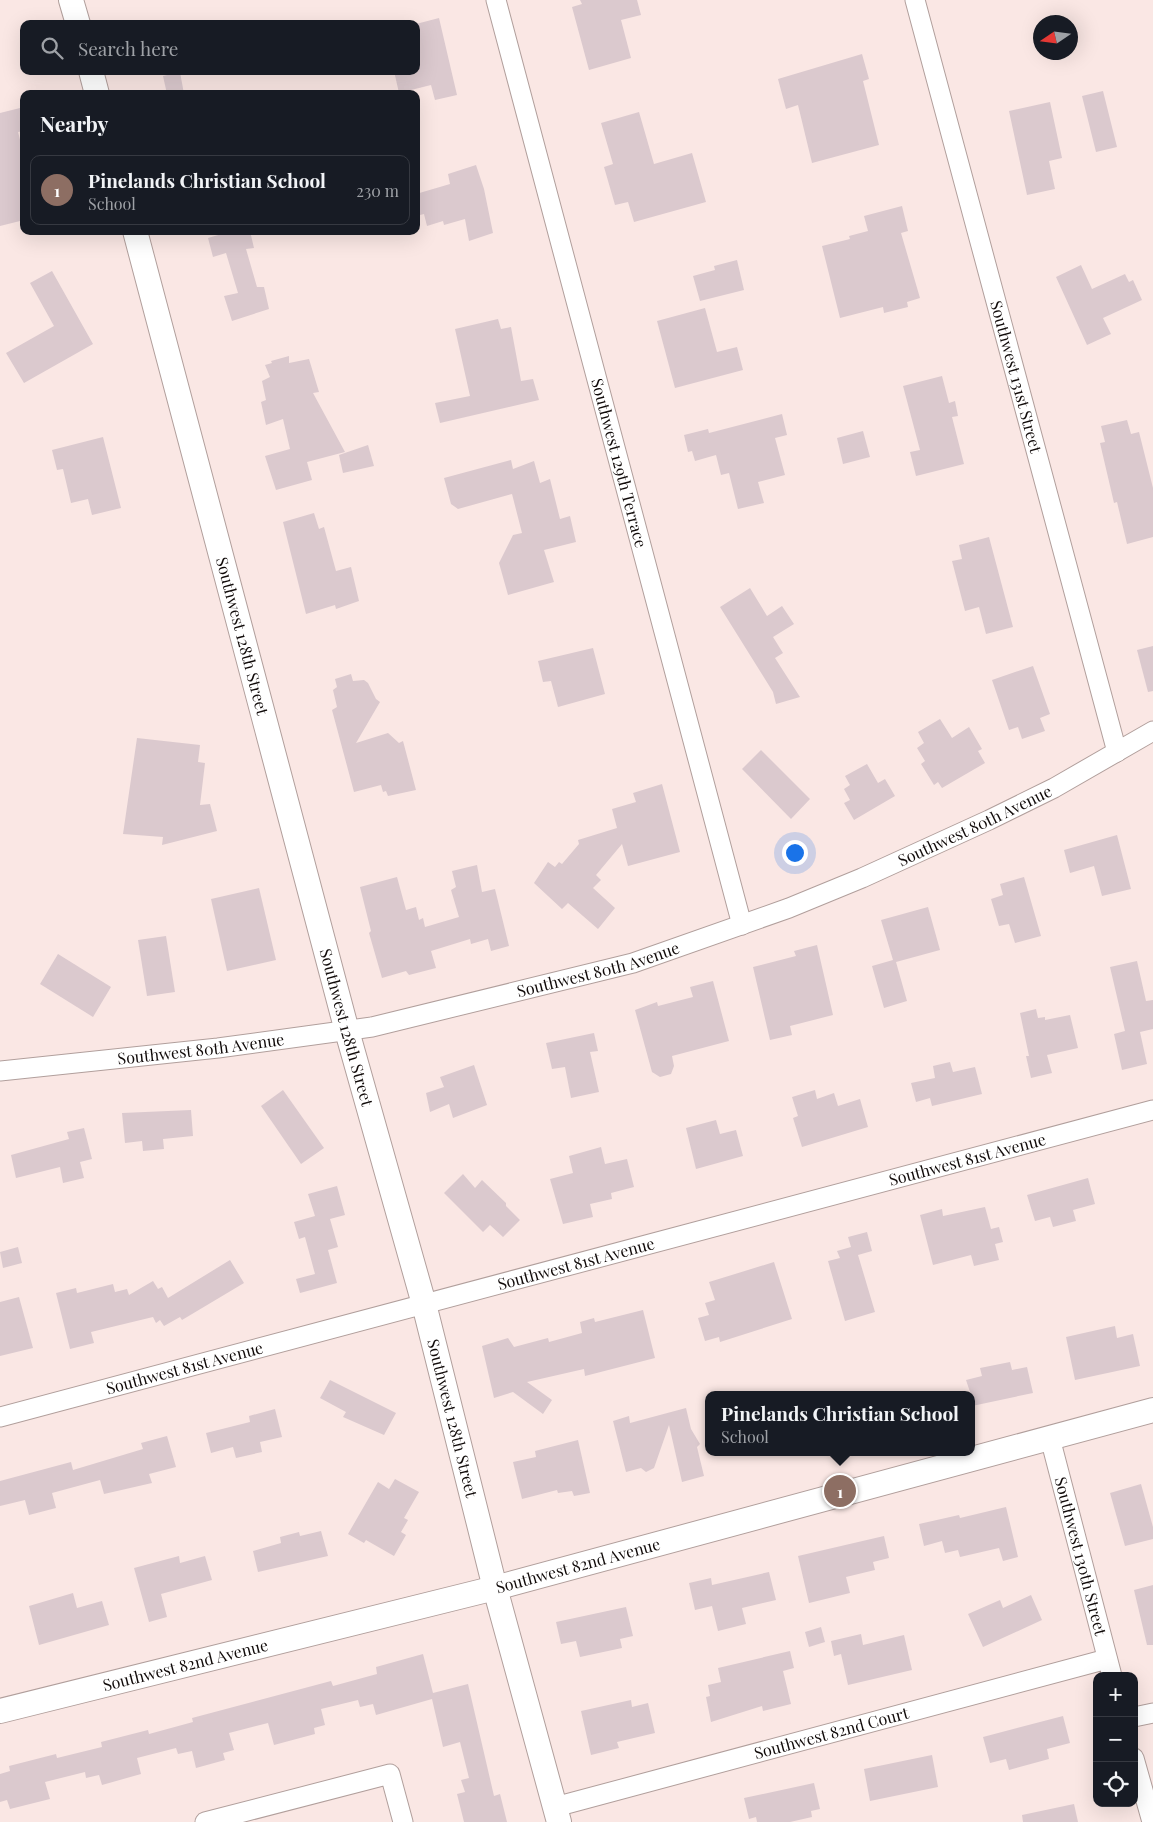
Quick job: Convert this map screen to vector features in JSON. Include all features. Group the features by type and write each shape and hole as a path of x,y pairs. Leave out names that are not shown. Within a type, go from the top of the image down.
{"street":[{"path":"72,0 77,20"},
{"name":"Southwest 129th Terrace","path":"496,0 742,925"},
{"name":"Southwest 131st Street","path":"915,0 1117,752"},
{"path":"92,75 96,90"},
{"name":"Southwest 128th Street","path":"136,235 347,1031 424,1304 495,1588 557,1815"},
{"name":"Southwest 80th Avenue","path":"0,1071 218,1048 372,1027 597,973 668,952 862,878 1054,788 1153,731"},
{"name":"Southwest 81st Avenue","path":"0,1417 1153,1110"},
{"name":"Southwest 82nd Avenue","path":"0,1711 495,1588 1153,1410"},
{"name":"Southwest 130th Street","path":"1050,1438 1110,1668"},
{"name":"Southwest 82nd Court","path":"557,1815 1110,1668"},
{"path":"1138,1716 1153,1713"},
{"path":"1135,1762 1152,1822"},
{"path":"205,1822 390,1774 403,1822"}],"building":[{"path":"580,0 637,0 641,15 621,20 631,58 589,70 572,7 582,4"},
{"path":"439,18 457,95 435,100 431,85 411,90 398,90 395,75 420,75 420,23"},
{"path":"862,54 869,79 863,81 879,145 812,163 798,105 786,109 778,79"},
{"path":"181,75 183,90 166,90 163,76"},
{"path":"1103,91 1117,147 1096,152 1082,96"},
{"path":"1050,102 1062,158 1049,161 1055,189 1027,195 1009,111"},
{"path":"20,108 20,132 18,132 20,140 20,221 0,226 0,113"},
{"path":"639,112 654,164 692,153 706,202 634,222 628,202 615,205 604,167 613,164 601,123"},
{"path":"476,165 484,189 493,233 469,241 465,219 444,225 443,221 427,226 424,214 420,215 420,193 450,184 448,174"},
{"path":"902,206 908,231 901,233 920,298 907,302 908,307 884,313 883,307 840,318 822,246 850,239 849,236 868,231 864,216"},
{"path":"218,235 251,235 254,248 246,249 257,287 264,287 269,309 232,321 224,296 238,293 226,253 213,257 208,238"},
{"path":"737,260 744,290 700,301 693,276 715,270 714,266"},
{"path":"1081,265 1092,289 1125,274 1129,282 1133,280 1142,300 1103,318 1111,334 1087,345 1056,277"},
{"path":"52,271 93,344 24,383 6,353 54,326 30,283"},
{"path":"705,308 717,352 737,347 743,370 675,388 657,321"},
{"path":"498,319 501,329 511,327 521,381 533,379 539,400 440,423 435,403 470,396 455,329"},
{"path":"289,356 289,363 309,359 319,392 313,393 345,452 307,462 312,480 276,490 265,456 290,449 283,419 266,425 261,402 266,400 262,381 270,377 265,365 272,363 271,361"},
{"path":"942,376 949,403 955,401 958,416 952,417 964,464 916,476 910,452 920,450 903,386"},
{"path":"782,414 787,435 775,438 785,475 758,482 764,503 738,509 729,473 721,475 716,455 695,461 692,451 688,452 684,435 708,429 709,433"},
{"path":"1127,420 1131,434 1139,432 1153,488 1153,537 1127,544 1117,502 1114,503 1100,443 1105,442 1101,426"},
{"path":"863,431 870,457 843,464 837,438"},
{"path":"103,437 121,508 92,515 88,499 71,503 63,469 57,470 52,450"},
{"path":"368,445 374,466 343,473 339,455"},
{"path":"511,460 513,469 534,461 540,483 550,479 560,519 570,516 576,542 544,550 554,582 508,595 499,563 513,535 522,533 512,494 458,509 451,504 444,478"},
{"path":"314,513 319,529 324,527 336,571 351,567 359,601 336,609 335,605 306,614 283,522"},
{"path":"989,537 1013,627 986,634 979,607 965,611 952,561 962,559 959,545"},
{"path":"750,588 767,616 782,606 794,624 773,637 783,653 775,658 800,697 776,704 773,692 720,607"},
{"path":"1153,646 1153,691 1148,692 1137,650"},
{"path":"593,648 605,694 558,707 551,681 543,682 538,661"},
{"path":"1033,666 1050,714 1040,718 1045,731 1022,739 1018,727 1009,730 992,680"},
{"path":"351,674 353,681 364,680 368,683 376,699 380,702 356,743 388,733 399,743 403,741 416,790 388,796 386,791 383,792 381,785 354,792 332,710 337,707 333,690 337,687 335,679"},
{"path":"940,719 952,738 969,727 982,749 978,751 985,763 942,788 938,782 934,785 921,764 925,761 917,748 924,743 918,732"},
{"path":"137,738 200,745 198,762 205,763 200,805 210,804 217,831 162,845 163,837 123,834"},
{"path":"761,750 810,799 791,819 742,769"},
{"path":"867,764 878,783 885,779 895,796 854,820 844,803 850,800 844,789 850,785 845,776"},
{"path":"662,784 680,852 628,866 622,844 596,875 601,880 593,888 615,908 598,929 568,903 562,909 534,883 548,862 555,867 559,862 562,864 579,844 578,840 617,828 612,809 636,802 633,793"},
{"path":"1117,835 1131,889 1102,896 1094,866 1070,873 1064,850"},
{"path":"477,865 482,892 495,889 509,946 491,951 488,939 471,944 470,939 431,951 436,968 409,975 406,971 382,978 369,933 371,931 360,887 397,877 406,910 416,907 419,920 423,918 425,927 459,917 451,890 456,887 452,871"},
{"path":"1024,877 1041,936 1015,943 1009,924 999,926 991,899 1003,895 1000,884"},
{"path":"259,888 276,960 227,971 211,899"},
{"path":"928,907 940,950 896,962 907,1001 884,1008 872,966 893,960 881,920"},
{"path":"166,936 175,992 147,996 138,940"},
{"path":"817,945 833,1015 790,1026 792,1035 770,1040 753,967 796,956 794,951"},
{"path":"58,954 111,987 93,1017 40,984"},
{"path":"1137,961 1146,1001 1153,1000 1153,1029 1140,1032 1147,1064 1122,1070 1114,1034 1125,1031 1110,967"},
{"path":"713,981 729,1041 672,1056 674,1066 671,1074 660,1077 652,1072 635,1010 657,1002 658,1006 693,997 690,987"},
{"path":"1036,1009 1038,1018 1045,1017 1045,1020 1070,1015 1078,1048 1047,1055 1052,1073 1031,1078 1026,1056 1029,1056 1020,1013"},
{"path":"594,1033 598,1051 590,1052 599,1092 571,1098 565,1067 552,1069 546,1043"},
{"path":"950,1062 953,1072 975,1067 982,1094 932,1106 930,1098 916,1102 911,1083 935,1078 933,1066"},
{"path":"474,1065 487,1105 453,1118 449,1104 430,1112 426,1093 444,1087 440,1077"},
{"path":"283,1090 324,1148 301,1164 261,1106"},
{"path":"815,1090 817,1099 834,1093 838,1106 860,1099 868,1127 802,1147 793,1118 798,1116 792,1097"},
{"path":"191,1110 193,1136 163,1139 164,1149 143,1151 142,1141 125,1143 122,1113"},
{"path":"716,1120 720,1134 736,1130 743,1156 696,1169 686,1128"},
{"path":"84,1128 92,1159 80,1162 84,1178 63,1183 60,1167 16,1178 11,1155 69,1139 67,1132"},
{"path":"601,1147 605,1164 627,1159 634,1187 611,1193 612,1199 590,1204 593,1217 563,1224 550,1179 573,1173 569,1156"},
{"path":"463,1174 475,1188 482,1180 506,1203 506,1206 520,1220 503,1237 490,1225 483,1232 444,1193"},
{"path":"1088,1178 1095,1204 1073,1210 1076,1221 1053,1227 1050,1217 1035,1221 1027,1195"},
{"path":"337,1186 345,1215 330,1219 338,1247 328,1250 337,1283 300,1293 296,1279 315,1274 305,1237 299,1239 294,1222 315,1216 308,1194"},
{"path":"985,1207 991,1229 999,1227 1003,1242 995,1244 999,1260 974,1266 971,1255 933,1265 920,1215 942,1209 943,1216"},
{"path":"867,1232 872,1251 858,1255 875,1312 845,1321 828,1261 840,1258 837,1251 851,1247 848,1237"},
{"path":"18,1247 22,1263 3,1268 0,1252"},
{"path":"230,1260 244,1283 182,1320 180,1317 164,1326 160,1320 156,1323 153,1317 91,1332 94,1343 70,1349 56,1293 76,1288 77,1293 113,1284 115,1292 127,1289 129,1295 153,1281 158,1289 162,1287 168,1298"},
{"path":"774,1262 792,1319 720,1342 719,1337 705,1341 698,1318 709,1315 705,1303 715,1300 709,1282"},
{"path":"19,1297 33,1348 0,1356 0,1302"},
{"path":"643,1310 655,1358 585,1376 584,1369 527,1382 552,1400 543,1414 513,1392 494,1398 482,1346 508,1338 514,1347 548,1338 549,1342 582,1333 580,1322 594,1318 595,1322"},
{"path":"1115,1326 1117,1338 1133,1334 1140,1366 1075,1380 1066,1337"},
{"path":"1010,1362 1012,1370 1027,1367 1033,1393 975,1405 975,1391 970,1391 966,1380 982,1376 980,1368"},
{"path":"330,1380 396,1413 384,1435 343,1417 346,1412 320,1398"},
{"path":"686,1408 691,1429 700,1444 697,1447 704,1476 682,1482 669,1425 654,1468 646,1472 641,1468 626,1472 613,1421 629,1416 630,1423"},
{"path":"275,1409 282,1437 260,1442 262,1452 236,1458 233,1447 211,1453 206,1433 250,1422 249,1416"},
{"path":"167,1436 176,1467 149,1474 152,1483 104,1494 100,1480 52,1493 56,1508 29,1515 25,1500 0,1506 0,1481 71,1462 73,1470 143,1449 141,1443"},
{"path":"578,1440 590,1493 574,1496 572,1491 558,1493 557,1490 522,1499 513,1462 536,1457 535,1451"},
{"path":"395,1479 419,1492 404,1518 408,1520 401,1532 406,1535 394,1556 366,1540 364,1543 348,1534 378,1482 389,1489"},
{"path":"1141,1484 1153,1527 1153,1539 1125,1546 1110,1493"},
{"path":"1006,1507 1018,1557 1003,1561 999,1548 960,1557 958,1550 945,1553 942,1541 924,1546 919,1524 959,1515 960,1518"},
{"path":"321,1531 328,1556 258,1572 253,1551 281,1543 280,1537 299,1532 300,1536"},
{"path":"884,1536 889,1558 873,1562 875,1570 846,1577 850,1593 809,1603 798,1556"},
{"path":"179,1556 180,1563 205,1556 212,1580 161,1594 167,1617 149,1622 134,1568"},
{"path":"769,1572 776,1600 742,1608 746,1624 718,1631 712,1606 695,1610 689,1583 711,1578 712,1585"},
{"path":"1153,1585 1153,1645 1147,1645 1134,1590"},
{"path":"73,1593 77,1608 102,1601 109,1625 39,1645 29,1606"},
{"path":"1031,1595 1042,1620 983,1647 968,1614 1000,1600 1003,1608"},
{"path":"626,1607 633,1636 620,1639 622,1648 580,1657 576,1641 561,1644 556,1622"},
{"path":"821,1627 825,1642 809,1647 805,1632"},
{"path":"861,1634 863,1645 904,1635 912,1670 848,1685 841,1654 834,1656 831,1641"},
{"path":"790,1651 794,1668 783,1671 791,1704 763,1711 762,1706 711,1722 706,1697 710,1696 708,1685 721,1682 718,1668"},
{"path":"423,1654 433,1693 468,1684 494,1796 500,1794 507,1822 464,1822 457,1794 465,1792 461,1780 469,1778 460,1742 443,1747 432,1699 376,1715 373,1704 360,1707 358,1700 321,1709 325,1725 314,1728 315,1734 274,1745 268,1723 229,1733 234,1750 223,1753 225,1760 196,1768 192,1751 178,1754 176,1748 137,1758 141,1774 102,1785 99,1775 86,1778 85,1772 45,1782 50,1799 10,1809 7,1800 0,1802 0,1774 10,1771 9,1766 56,1754 57,1758 102,1747 101,1742 148,1730 149,1734 193,1722 192,1718 331,1681 333,1686 377,1674 376,1667"},
{"path":"631,1700 632,1707 648,1703 655,1733 617,1742 619,1748 591,1755 581,1711"},
{"path":"1063,1716 1070,1743 1047,1749 1049,1759 1009,1770 1006,1759 990,1763 983,1737"},
{"path":"932,1755 938,1787 870,1801 864,1769"},
{"path":"814,1783 820,1809 811,1811 812,1817 790,1822 757,1822 756,1817 749,1819 744,1798"},
{"path":"1074,1804 1078,1822 1023,1822 1022,1815"}],"place":[{"name":"Pinelands Christian School","path":"840,1491"}]}
